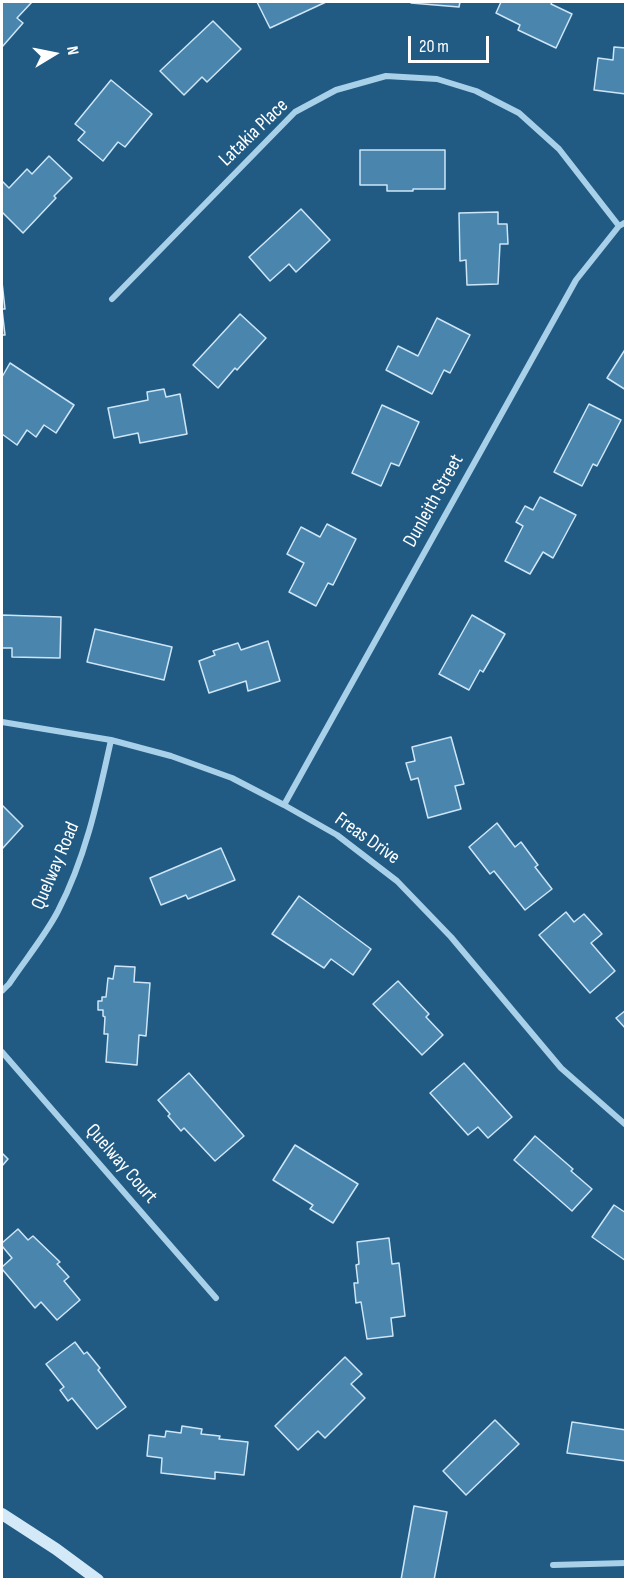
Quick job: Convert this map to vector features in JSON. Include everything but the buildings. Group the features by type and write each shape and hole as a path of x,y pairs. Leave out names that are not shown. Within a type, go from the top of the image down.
{"main road":[{"path":"2,1514 98,1580"}],"street":[{"name":"Latakia Place","path":"111,299 295,112 336,90 386,76 437,79 476,91 519,113 559,149 619,226"},
{"name":"Dunleith Street","path":"284,805 576,280 619,226 626,222"},
{"name":"Freas Drive","path":"2,722 111,740 171,756 232,778 337,835 397,880 451,937 561,1068 626,1125"},
{"name":"Quelway Road","path":"2,990 9,984 57,913 76,871 93,822 111,740"},
{"name":"Quelway Court","path":"2,1052 216,1298"},
{"path":"553,1565 626,1563"}]}
